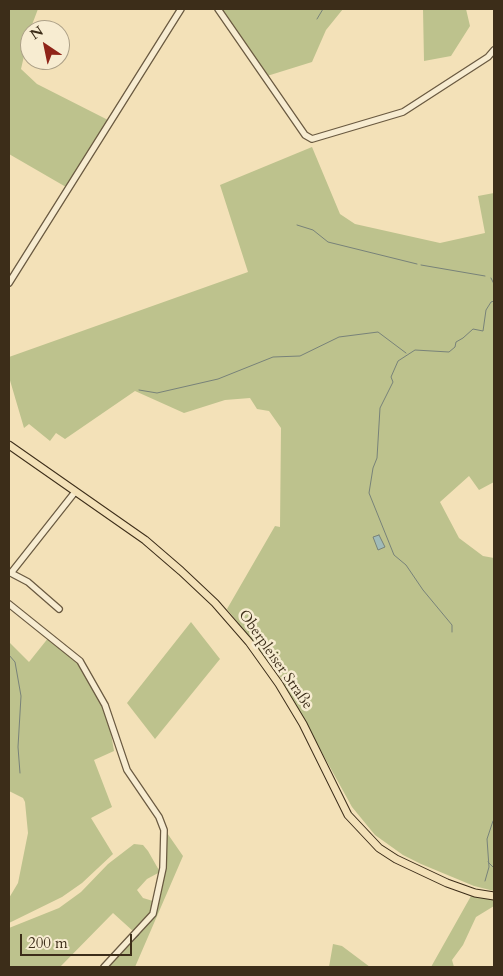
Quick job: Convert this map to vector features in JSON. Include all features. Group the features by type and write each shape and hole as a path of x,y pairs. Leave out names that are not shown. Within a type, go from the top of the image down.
{"main road":[{"name":"Oberpleiser Straße","path":"10,448 169,560 215,603 242,634 279,684 298,716 340,801 363,833 379,848 404,864 461,889 494,896"}],"street":[{"path":"9,283 181,9"},
{"path":"218,9 304,134 312,139 403,112 488,57 494,50"},
{"path":"59,609 28,582 10,572 75,492"},
{"path":"9,604 80,661 111,719 117,746 127,770 159,817 165,846 163,868 153,914 104,967"}],"green space":[{"path":"9,9 38,9 34,20 20,20 20,70 37,84 108,120 66,187 9,154"},
{"path":"220,9 343,9 326,30 312,62 267,76"},
{"path":"423,9 466,9 470,26 451,56 424,61"},
{"path":"312,147 340,214 355,224 440,243 485,233 478,196 494,193 494,482 479,490 469,476 440,502 459,538 483,556 494,558 494,891 474,886 421,864 403,855 375,835 352,807 278,673 227,609 275,526 280,527 281,428 269,411 257,409 250,398 225,400 184,413 135,391 65,439 56,433 50,441 29,424 24,428 9,377 9,357 248,272 220,185"},
{"path":"191,622 220,659 155,739 127,703"},
{"path":"49,637 79,664 104,707 109,722 114,751 94,760 112,807 91,818 113,854 82,883 62,897 9,923 9,898 18,883 28,833 25,802 23,798 9,791 9,642 29,662"},
{"path":"165,830 183,856 135,967 107,967 141,932 156,912 162,888"},
{"path":"134,844 143,845 160,872 147,879 137,890 143,898 153,901 150,913 134,932 113,913 60,967 9,967 9,928 59,908 81,892 108,864"},
{"path":"471,896 494,899 494,906 476,917 463,945 452,960 454,967 431,967"},
{"path":"333,944 342,946 370,967 329,967"}],"water":[{"path":"379,535 385,547 378,550 373,537"}],"waterway":[{"path":"317,19 323,9"},
{"path":"297,225 313,230 328,242 417,264"},
{"path":"421,265 485,276"},
{"path":"491,278 494,284"},
{"path":"452,632 452,625 423,590 406,565 394,555 369,493 373,468 377,458 380,408 393,382 391,377 398,361 415,350 449,352 455,347 456,342 473,329 483,331 486,310 491,302 494,301"},
{"path":"139,390 157,393 218,379 273,357 300,356 339,337 378,332 406,353"},
{"path":"9,655 15,662 21,696 18,747 20,773"},
{"path":"485,881 489,867 487,839 493,821"},
{"path":"488,862 494,868"},
{"path":"159,900 163,881"},
{"path":"141,932 148,923"},
{"path":"127,947 139,935"}]}
